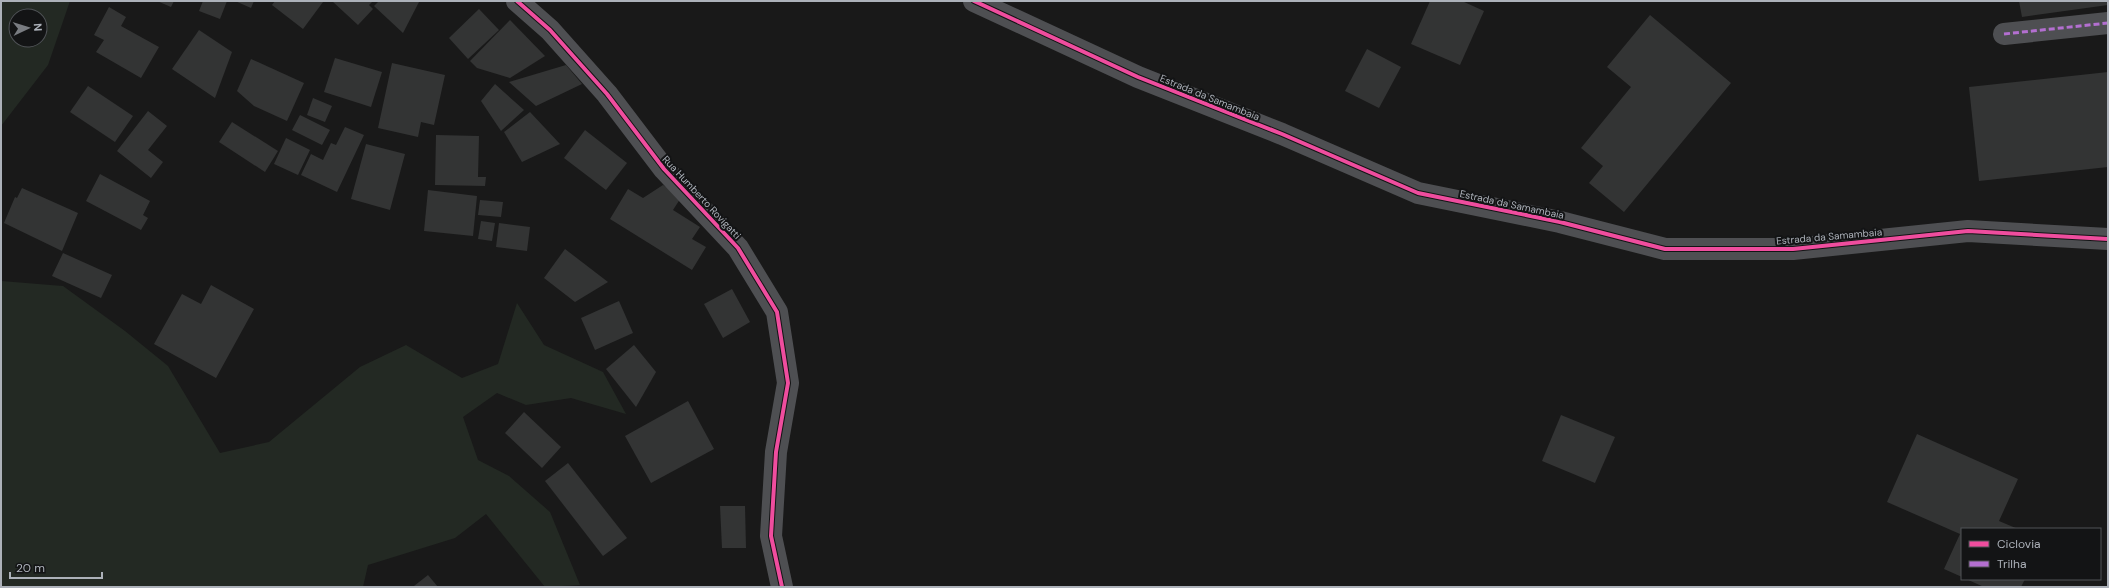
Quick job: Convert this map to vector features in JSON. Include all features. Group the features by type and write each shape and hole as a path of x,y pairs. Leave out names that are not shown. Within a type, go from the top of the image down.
{"street":[{"name":"Rua Humberto Rovigatti","path":"517,1 550,30 607,94 664,169 738,248 777,312 788,383 776,452 771,536 782,587"},
{"name":"Estrada da Samambaia","path":"974,1 1138,77 1282,134 1418,193 1560,222 1665,249 1793,248 1968,231 2108,239"},
{"path":"2004,34 2108,23"}],"shaded area":[{"path":"1,1 70,1 48,65 1,126"},
{"path":"1,281 63,286 125,331 168,366 220,453 269,442 360,367 406,345 462,378 498,364 517,303 544,345 603,372 626,414 571,398 526,405 497,393 463,417 478,460 509,476 550,512 580,585 545,587 486,514 455,538 368,565 363,587 1,587"}],"building":[{"path":"157,1 174,1 171,7"},
{"path":"203,1 227,1 220,19 199,11"},
{"path":"235,1 254,1 251,8"},
{"path":"275,1 323,2 303,29 272,5"},
{"path":"332,1 373,1 369,5 373,9 358,25"},
{"path":"379,1 419,2 403,33 374,6"},
{"path":"1430,1 1462,1 1484,11 1460,65 1411,44"},
{"path":"2019,1 2108,1 2108,5 2022,17"},
{"path":"109,7 126,17 121,26 159,47 141,78 96,52 104,40 94,35"},
{"path":"479,9 499,30 468,59 449,38"},
{"path":"1650,15 1731,83 1624,212 1589,183 1603,166 1581,148 1631,87 1607,67"},
{"path":"510,20 545,56 510,78 477,68 470,61"},
{"path":"199,30 232,52 215,98 172,69"},
{"path":"1367,49 1401,67 1379,108 1345,91"},
{"path":"335,58 382,72 371,107 324,92"},
{"path":"251,59 304,83 287,121 254,106 237,91"},
{"path":"392,63 445,75 434,125 421,122 418,137 378,128"},
{"path":"566,65 582,84 536,106 509,82"},
{"path":"2108,72 2108,167 1979,181 1969,87"},
{"path":"495,84 524,110 501,131 481,101"},
{"path":"88,86 133,116 115,142 70,112"},
{"path":"313,98 332,106 325,122 307,115"},
{"path":"148,111 167,126 148,150 163,162 151,178 117,151"},
{"path":"530,112 560,144 522,162 504,132"},
{"path":"300,115 330,130 322,145 292,130"},
{"path":"232,122 278,151 265,172 219,142"},
{"path":"345,127 364,135 337,192 301,175 311,154 323,160 331,143 336,145"},
{"path":"585,130 627,163 606,190 564,158"},
{"path":"436,135 479,136 478,177 486,177 485,186 435,185"},
{"path":"286,138 310,150 298,175 274,164"},
{"path":"366,144 405,154 390,210 351,199"},
{"path":"100,174 150,201 143,215 148,218 141,230 86,201"},
{"path":"663,185 682,196 673,210 700,227 692,239 706,247 692,270 610,219 628,189 643,198"},
{"path":"22,188 78,213 62,251 4,223 15,197 17,198"},
{"path":"428,190 477,196 473,236 424,231"},
{"path":"480,200 503,202 501,217 478,215"},
{"path":"481,221 495,223 492,241 478,239"},
{"path":"499,223 530,227 527,251 496,247"},
{"path":"565,249 608,282 575,302 544,278"},
{"path":"63,253 112,275 101,298 52,276"},
{"path":"211,285 254,309 216,378 154,344 182,294 201,304"},
{"path":"732,289 750,322 723,338 704,304"},
{"path":"619,301 633,333 595,350 581,318"},
{"path":"634,345 656,372 636,407 606,369"},
{"path":"688,401 714,449 651,483 625,436"},
{"path":"524,412 561,447 542,468 505,433"},
{"path":"1561,415 1615,437 1595,483 1542,461"},
{"path":"1917,434 2018,479 1999,521 2016,528 1961,528 1961,577 1944,569 1960,534 1887,502"},
{"path":"568,463 627,538 603,556 545,481"},
{"path":"720,506 745,506 746,548 722,548"},
{"path":"428,575 438,587 414,587 414,586"},
{"path":"1968,580 2024,580 2021,587 1984,587"}],"marked path":[{"path":"2004,34 2108,23"}],"cycle path":[{"path":"517,1 550,30 607,94 664,169 738,248 777,312 788,383 776,452 771,536 782,587"},
{"path":"974,1 1138,77 1282,134 1418,193 1560,222 1665,249 1793,249 1968,231 2108,239"}]}
